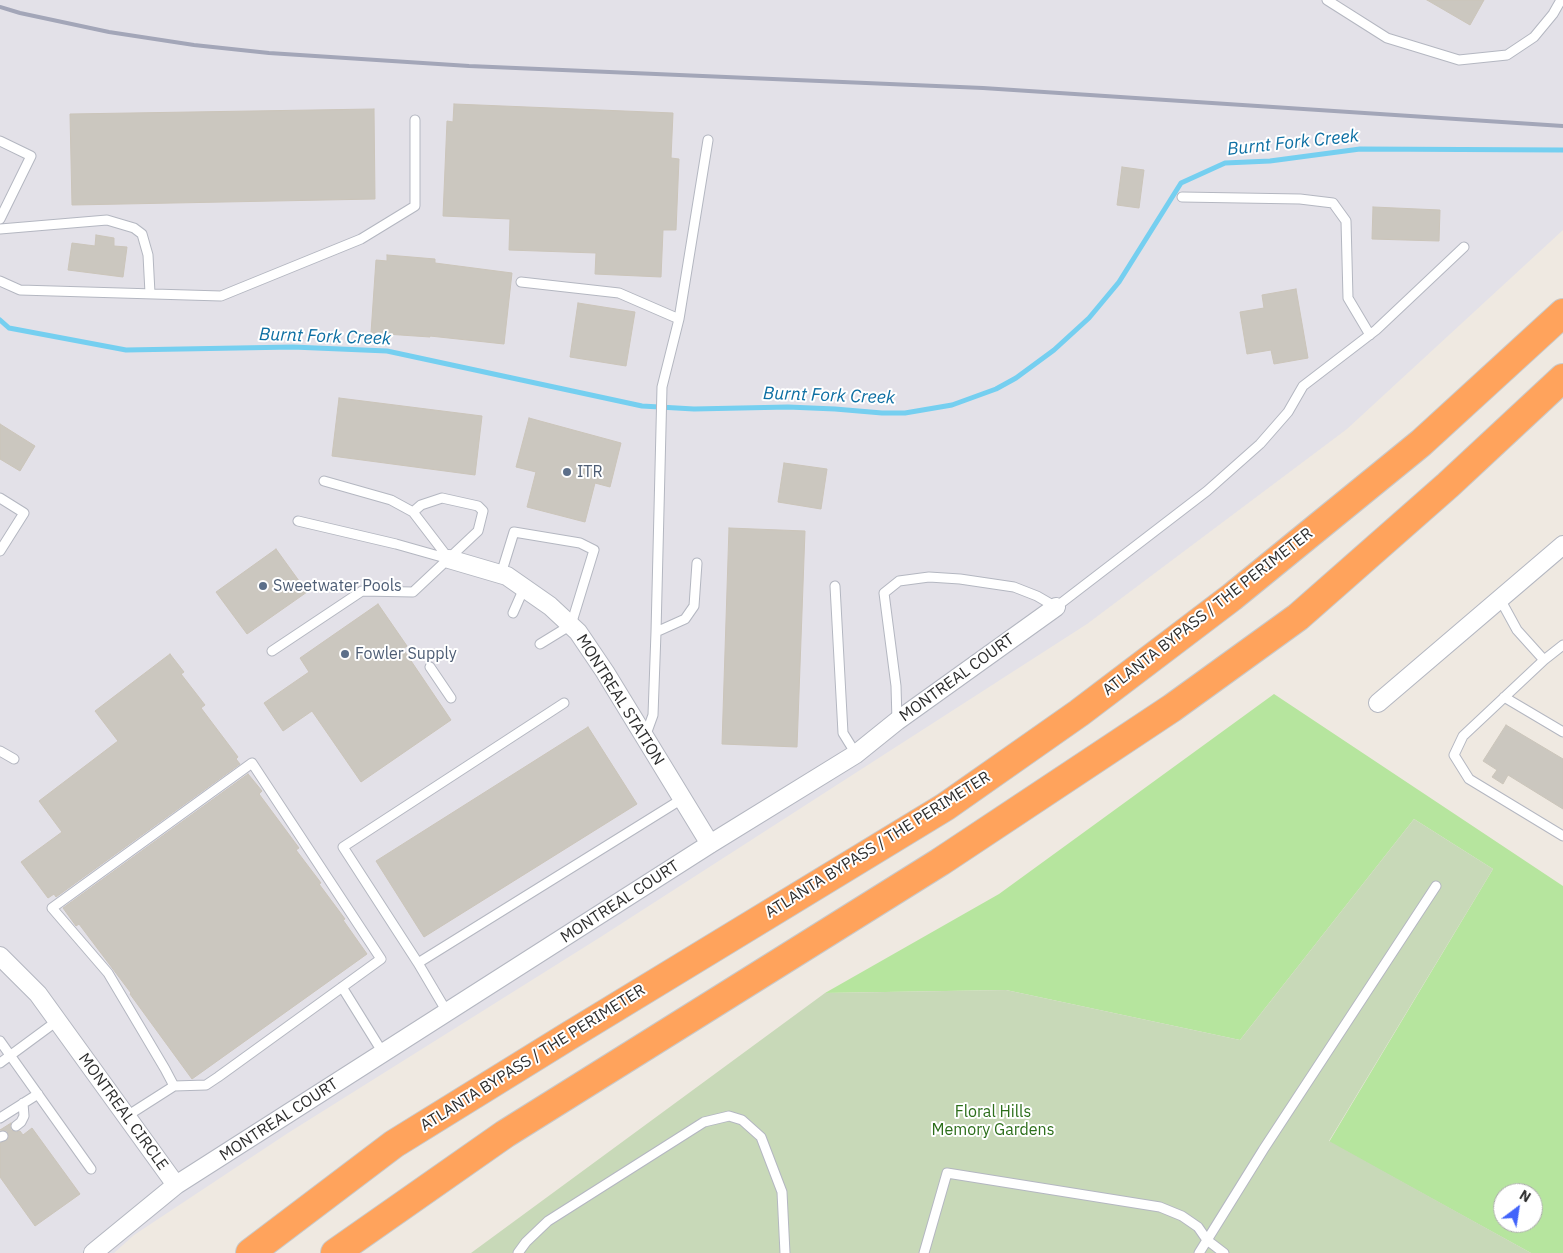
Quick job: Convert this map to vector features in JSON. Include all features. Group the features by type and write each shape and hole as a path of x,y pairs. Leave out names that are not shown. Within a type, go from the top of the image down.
{"highway":[{"name":"ATLANTA BYPASS / THE PERIMETER","path":"250,1253 394,1144 945,807 1079,713 1232,597 1421,443 1563,313"},
{"path":"335,1253 505,1134 940,862 1172,708 1298,617 1448,485 1563,378"},
{"path":"344,1253 367,1231"}],"street":[{"path":"1378,702 1563,545"},
{"name":"MONTREAL STATION","path":"449,559 507,576 550,606 578,632 710,844"},
{"name":"MONTREAL COURT","path":"176,1185 710,844 856,754 897,722 1056,607"},
{"name":"MONTREAL CIRCLE","path":"0,956 38,994 176,1185 93,1253"}],"lane":[{"path":"1327,0 1387,38 1460,60 1507,55 1534,37 1561,0"},
{"path":"0,281 20,290 221,296 361,239 414,206 415,120"},
{"path":"645,738 653,715 661,393 679,319 708,140"},
{"path":"0,141 31,156 0,219"},
{"path":"1182,197 1300,199 1333,203 1346,221 1348,298 1370,335"},
{"path":"0,229 107,220 134,228 142,234 148,255 150,293"},
{"path":"897,722 896,686 884,593 899,581 929,577 960,579 1014,587 1037,596 1056,607 1207,491 1260,444 1288,412 1304,386 1370,335 1464,247"},
{"path":"521,282 619,293 679,319"},
{"path":"324,481 391,500 413,512 449,559"},
{"path":"0,498 24,512 0,552"},
{"path":"272,651 362,591 413,592 478,532 483,511 478,506 442,498 421,505 413,512"},
{"path":"298,521 396,544 449,559"},
{"path":"501,574 514,532 580,543 594,550 571,625 540,644"},
{"path":"656,632 685,619 694,606 697,563"},
{"path":"835,586 843,733 856,754"},
{"path":"513,612 524,588"},
{"path":"1500,599 1517,630 1544,660"},
{"path":"1563,646 1544,660 1463,736 1454,755 1468,779 1563,836"},
{"path":"430,667 451,698"},
{"path":"1504,697 1563,732"},
{"path":"447,1012 418,963 343,847 564,703"},
{"path":"0,751 14,759"},
{"path":"127,1116 174,1086 206,1085 380,959 252,763 52,908 108,973 174,1086"},
{"path":"418,963 682,799"},
{"path":"1199,1253 1263,1150 1436,886"},
{"path":"342,987 384,1053"},
{"path":"0,1063 57,1021"},
{"path":"0,1040 91,1169"},
{"path":"0,1118 38,1094"},
{"path":"16,1126 24,1116 23,1103"},
{"path":"518,1253 526,1242 548,1221 704,1122 728,1116 742,1120 761,1137 782,1192 786,1253"},
{"path":"924,1253 947,1173 1160,1206 1182,1216 1198,1227 1207,1240 1224,1253"}],"shaded area":[{"path":"0,0 1563,0 1563,230 1347,429 1087,624 599,938 288,1133 134,1235 114,1253 0,1253"}],"green space":[{"path":"1274,694 1563,886 1563,1253 1531,1253 1495,1233 1543,1233 1543,1183 1493,1183 1493,1232 1329,1142 1493,869 1414,819 1240,1040 1006,990 825,993 999,894"},
{"name":"Floral Hills Memory Gardens","path":"1414,819 1493,869 1329,1141 1531,1253 471,1253 825,993 1006,990 1240,1040"}],"building":[{"path":"1427,0 1484,0 1470,25"},
{"path":"454,104 673,113 671,158 679,159 676,230 663,230 661,277 595,274 596,253 509,250 510,219 443,216 447,121 453,122"},
{"path":"374,109 375,199 72,205 70,114"},
{"path":"1122,167 1144,170 1139,208 1117,205"},
{"path":"1373,207 1440,210 1439,241 1372,239"},
{"path":"96,235 114,238 114,246 127,247 123,277 68,270 72,243 95,246"},
{"path":"387,255 435,259 435,263 512,273 504,344 430,336 371,333 376,260 387,261"},
{"path":"1296,289 1308,358 1274,364 1271,350 1247,354 1240,312 1264,308 1262,295"},
{"path":"578,303 635,312 626,366 570,357"},
{"path":"339,398 482,416 475,475 332,456"},
{"path":"529,418 621,443 610,487 595,483 585,522 527,507 536,472 516,467"},
{"path":"0,424 35,446 20,471 0,459"},
{"path":"784,463 827,469 821,509 778,502"},
{"path":"729,528 805,531 797,747 722,744"},
{"path":"276,549 307,592 247,634 216,592"},
{"path":"378,604 407,646 403,649 451,720 361,782 312,711 283,731 264,703 309,672 300,658"},
{"path":"170,654 184,672 181,674 205,705 201,708 238,757 236,759 240,764 56,897 54,894 48,898 21,862 62,832 39,801 118,741 95,711"},
{"path":"1506,725 1563,759 1563,809 1508,775 1503,784 1492,777 1497,770 1483,761"},
{"path":"588,727 637,804 424,937 376,861"},
{"path":"248,774 262,791 259,794 299,848 296,850 321,883 319,884 345,919 343,920 367,954 192,1079 79,924 76,926 63,908"},
{"path":"11,1123 11,1130 20,1131 23,1135 32,1128 80,1194 35,1226 0,1177 0,1143 9,1137 7,1131 0,1130"}],"waterway":[{"name":"Burnt Fork Creek","path":"0,320 9,328 126,350 293,347 387,351 642,406 694,409 788,407 905,413 952,405 996,389 1016,378 1054,350 1089,318 1119,282 1181,183 1225,163 1270,161 1360,149 1563,150"}],"railway":[{"path":"0,7 109,32 194,45 269,53 469,66 983,88 1563,126"}],"place":[{"name":"ITR","path":"567,472"},
{"name":"Sweetwater Pools","path":"263,586"},
{"name":"Fowler Supply","path":"345,654"}]}
